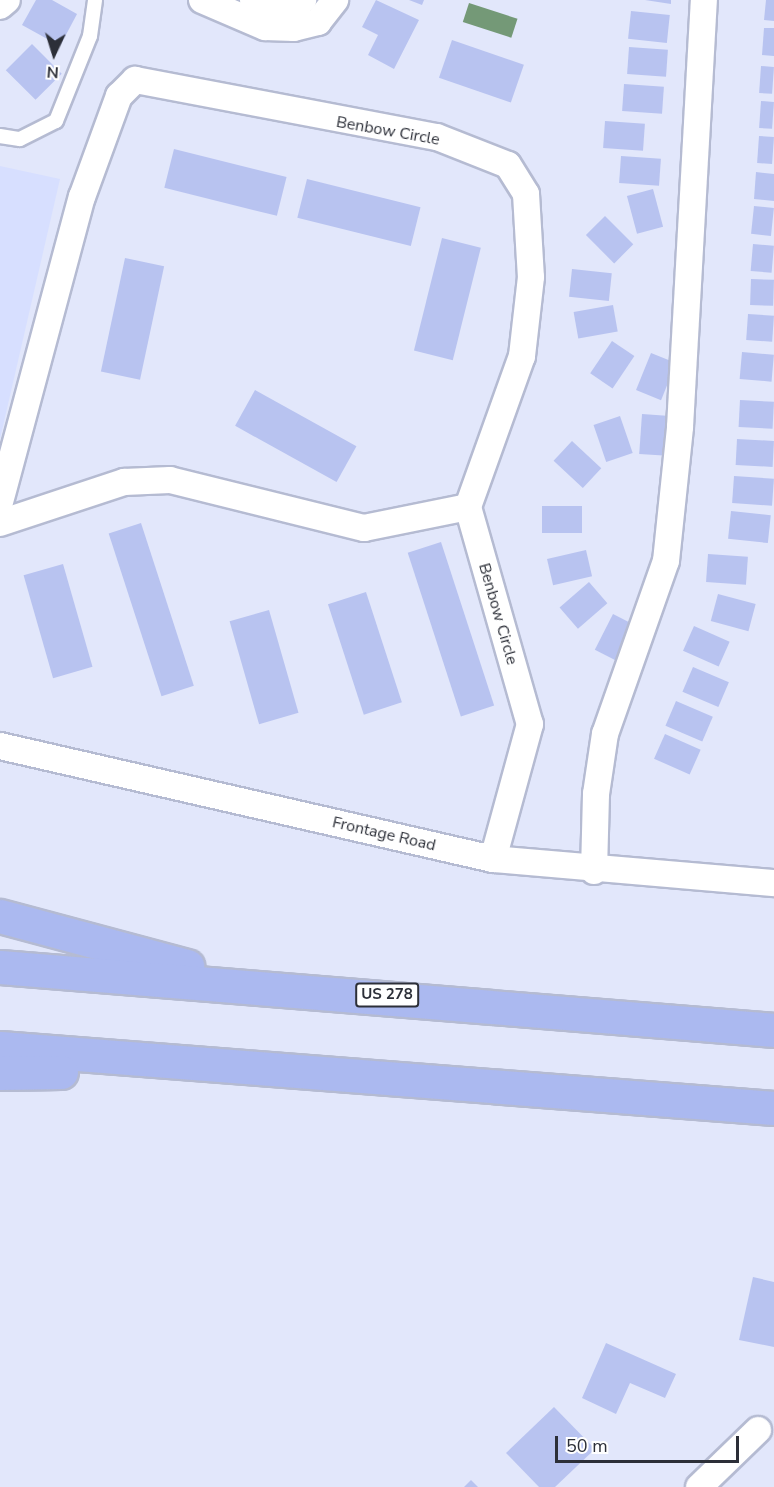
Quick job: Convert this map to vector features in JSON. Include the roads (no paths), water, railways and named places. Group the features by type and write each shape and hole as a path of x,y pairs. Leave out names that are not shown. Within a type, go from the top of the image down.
{"highway":[{"path":"0,916 261,986"},
{"name":"US 278","path":"0,967 261,986 774,1030"},
{"path":"0,1048 774,1108"},
{"path":"0,1072 278,1069"}],"street":[{"path":"0,6 7,0"},
{"path":"202,0 265,27 294,28 318,22 335,0"},
{"path":"253,0 290,7 303,0"},
{"path":"594,871 596,794 605,734 666,561 680,427 704,0"},
{"name":"Benbow Circle","path":"0,502 82,197 119,96 135,80 163,81 300,116 437,137 508,165 526,194 531,277 524,345 468,507 530,724 494,859"},
{"path":"0,524 124,482 159,481 364,528 468,507"},
{"name":"Frontage Road","path":"0,746 494,859 594,871 774,883"},
{"path":"699,1487 758,1430"}],"lane":[{"path":"0,136 20,140 56,121 90,36 94,0"}]}
